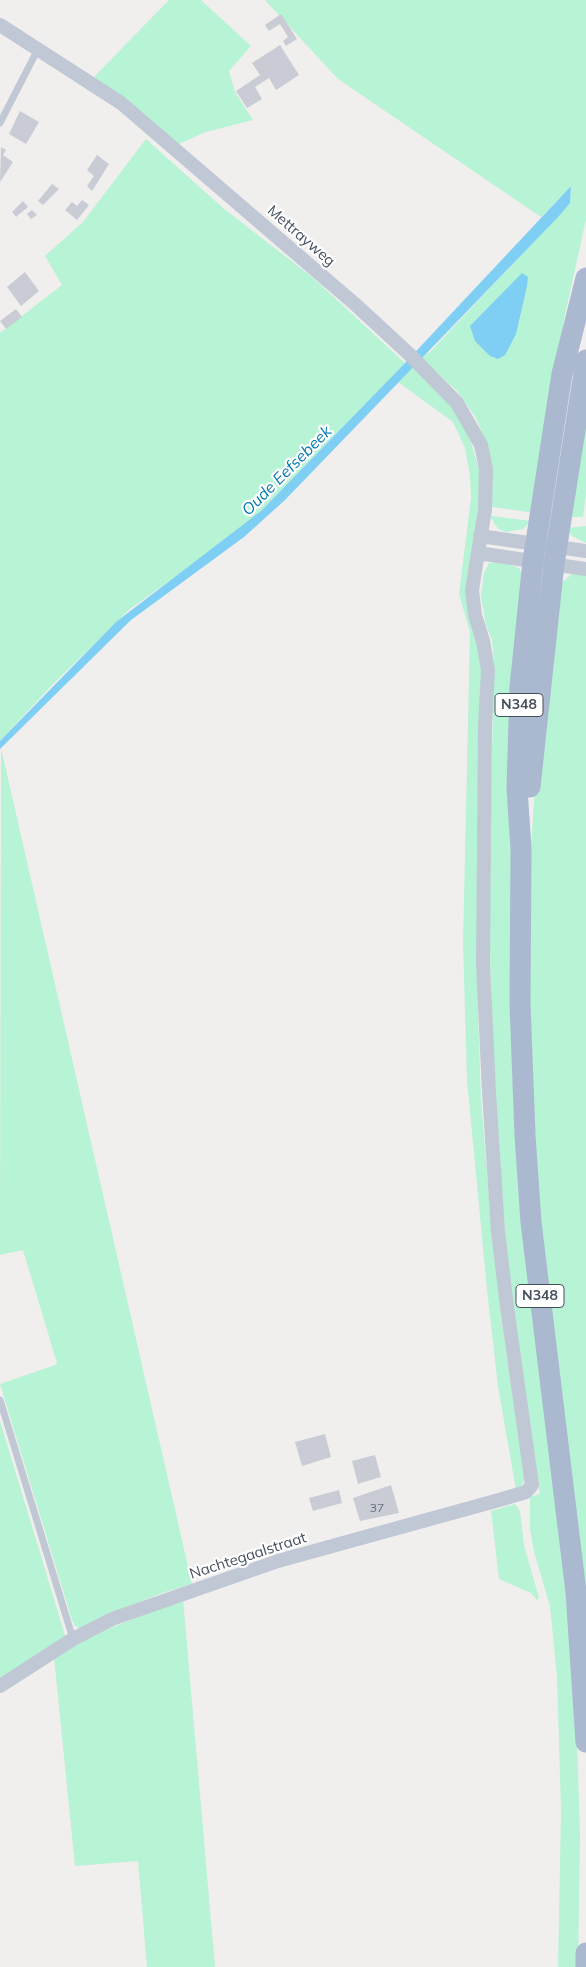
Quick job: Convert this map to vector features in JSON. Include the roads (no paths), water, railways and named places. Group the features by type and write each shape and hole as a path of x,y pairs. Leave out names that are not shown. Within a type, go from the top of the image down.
{"main road":[{"name":"N348","path":"586,278 562,374 545,554 527,818 521,849 520,1004 525,1136 537,1270 576,1592 586,1742"},
{"name":"N348","path":"545,554 586,360"},
{"path":"586,1953 586,1967"}],"street":[{"name":"Mettrayweg","path":"0,25 122,103 356,305 409,354 457,404 481,445 486,469 485,510 472,590 475,615 483,641 488,670 485,726 483,964 488,1082 502,1269 532,1485 530,1489 521,1493"},
{"path":"480,536 545,554 586,569"},
{"path":"478,553 545,554 586,551"},
{"name":"Nachtegaalstraat","path":"0,1686 73,1639 112,1619 278,1561 521,1493"}],"lane":[{"path":"0,123 38,49"},
{"path":"0,1400 73,1639"}],"water":[{"path":"571,186 570,203 559,216 285,500 244,537 131,620 0,749 0,741 116,622 261,511 405,363"},
{"path":"522,273 528,277 516,334 505,355 498,359 490,356 475,341 470,326"}],"water label":[{"name":"Oude Eefsebeek","path":"287,471"}]}
